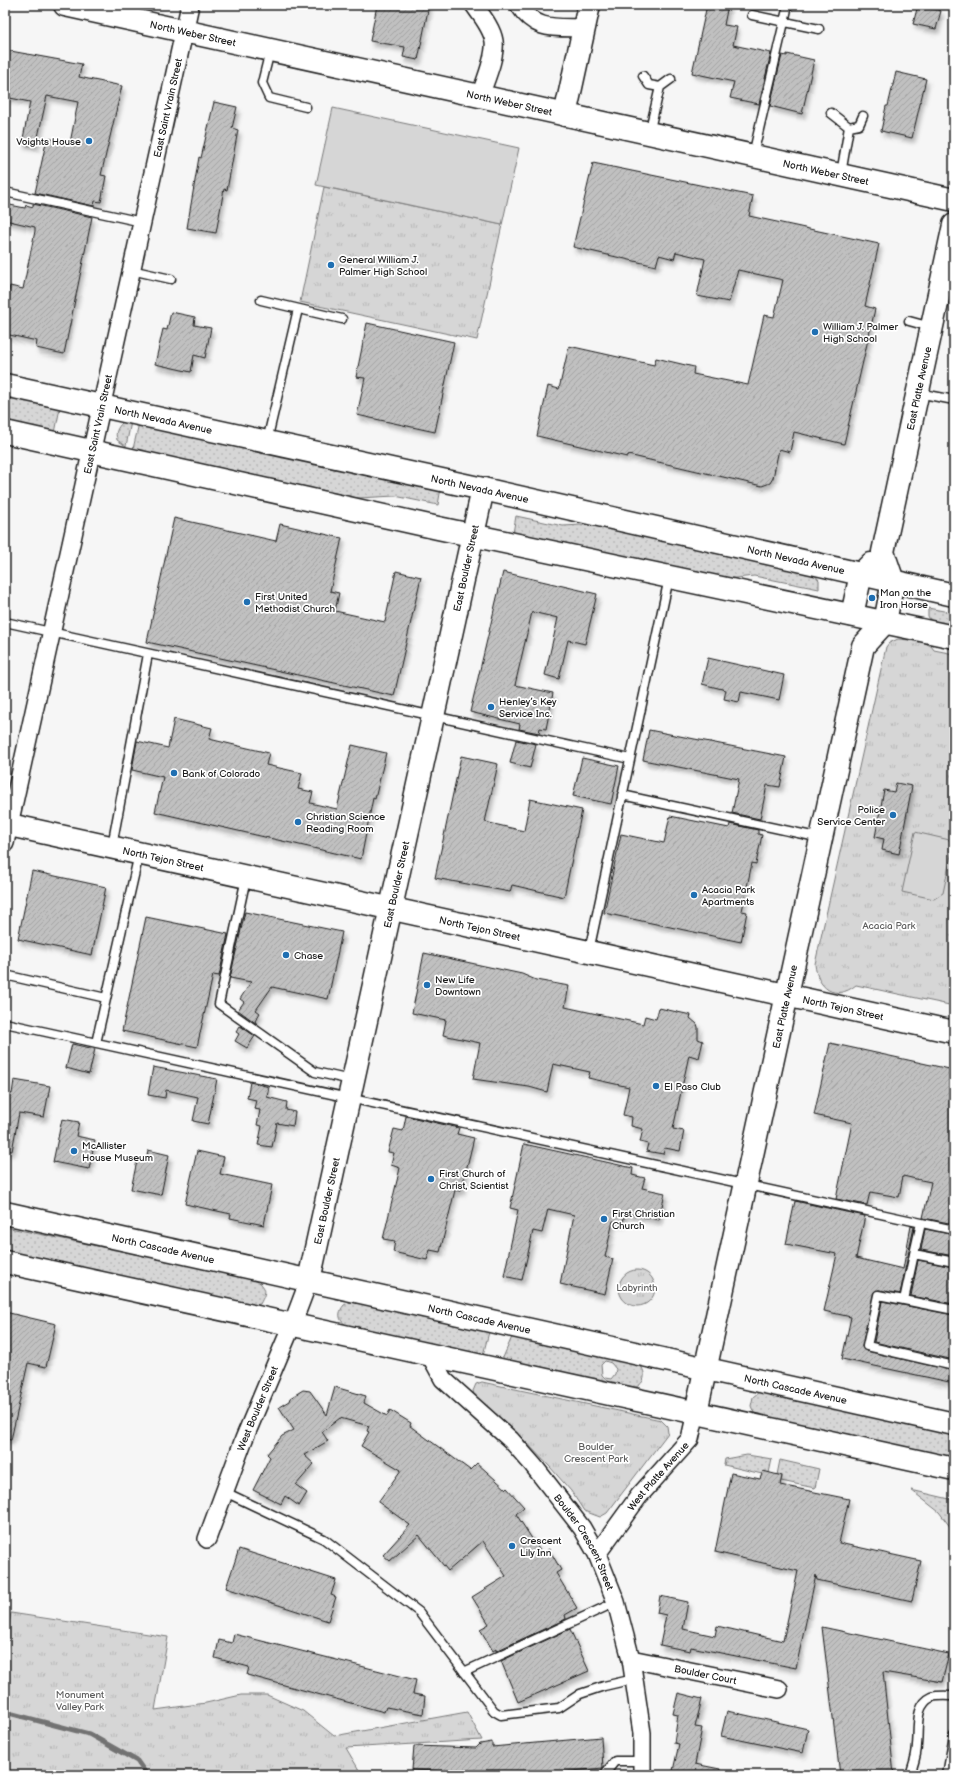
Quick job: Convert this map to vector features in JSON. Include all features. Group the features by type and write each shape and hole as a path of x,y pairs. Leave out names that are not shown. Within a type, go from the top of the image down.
{"main road":[{"name":"North Weber Street","path":"65,5 954,200"},
{"path":"565,115 589,5"},
{"name":"East Platte Avenue","path":"883,552 954,225"},
{"name":"North Nevada Avenue","path":"5,384 954,595"},
{"path":"5,432 472,536 954,637"},
{"name":"East Boulder Street","path":"309,1280 482,489"},
{"path":"864,646 852,615 861,574 883,552 893,581 885,622"},
{"name":"East Platte Avenue","path":"706,1368 864,646 885,622"},
{"name":"North Tejon Street","path":"6,831 112,847 954,1032"},
{"name":"North Cascade Avenue","path":"5,1213 954,1424"},
{"path":"5,1262 954,1469"},
{"name":"West Platte Avenue","path":"696,1412 706,1368"}],"street":[{"name":"East Saint Vrain Street","path":"6,831 52,633 190,5"},
{"path":"474,5 489,30 494,42 492,62 480,96"},
{"path":"519,5 528,18 546,27 584,28"},
{"name":"West Boulder Street","path":"208,1539 244,1439 292,1325 309,1280"},
{"name":"Boulder Crescent Street","path":"430,1355 443,1379 511,1440 533,1465 578,1523 597,1554 616,1602 631,1659 642,1733 642,1768"},
{"name":"West Platte Avenue","path":"597,1554 639,1496 690,1439 696,1412"},
{"name":"Boulder Court","path":"631,1659 780,1689"}],"lane":[{"path":"753,156 788,5"},
{"path":"752,15 819,29"},
{"path":"270,50 262,84 269,98 306,107"},
{"path":"643,76 649,84 660,87"},
{"path":"649,133 660,87 671,79"},
{"path":"831,113 850,127"},
{"path":"850,127 859,124 863,116"},
{"path":"841,175 850,127"},
{"path":"5,192 142,222"},
{"path":"131,270 171,279"},
{"path":"261,300 342,319"},
{"path":"267,442 298,309"},
{"path":"908,322 932,327"},
{"path":"918,393 954,400"},
{"path":"589,952 669,577"},
{"path":"5,622 630,759"},
{"path":"112,847 148,654"},
{"path":"622,795 822,838"},
{"path":"96,1043 139,853"},
{"path":"247,877 219,1004 315,1072 351,1090"},
{"path":"5,975 106,998"},
{"path":"5,1023 96,1043 351,1090 746,1185 954,1230"},
{"path":"904,1300 921,1223"},
{"path":"914,1254 954,1262"},
{"path":"954,1310 878,1294 867,1346 954,1366"},
{"path":"225,1492 324,1539 381,1581 419,1612 494,1712 501,1715 559,1708 580,1694 604,1686 634,1679"},
{"path":"464,1672 616,1602"},
{"path":"910,1775 916,1759 918,1744 917,1723 919,1713 925,1702 933,1696 954,1696"},
{"path":"947,1775 954,1735"},
{"path":"604,1775 615,1761 642,1768"}],"green space":[{"path":"333,108 519,148 502,225 316,185"},
{"path":"324,187 502,225 477,340 300,302"},
{"path":"5,396 60,408 55,433 5,422"},
{"path":"123,422 131,422 126,446 117,440 116,437 117,430"},
{"path":"139,423 441,488 438,505 395,496 358,498 133,449"},
{"path":"516,516 563,526 600,524 814,574 819,580 819,589 754,576 727,579 513,533"},
{"path":"928,608 954,613 954,630 932,624 928,616"},
{"name":"Acacia Park","path":"898,639 921,641 931,646 934,650 954,654 954,1006 856,985 848,990 834,992 823,986 816,972 815,964 886,647 889,643"},
{"path":"915,832 954,841 943,893 934,899 902,892"},
{"path":"5,1227 256,1279 264,1288 265,1293 260,1304 248,1306 5,1252"},
{"name":"Labyrinth","path":"641,1270 650,1275 654,1281 654,1295 650,1301 641,1306 633,1306 624,1301 620,1295 619,1284 624,1275 630,1271"},
{"path":"353,1301 489,1332 483,1355 346,1325 341,1321 340,1313 344,1305"},
{"path":"512,1337 639,1364 644,1371 644,1379 640,1385 632,1388 502,1360","holes":["605,1361 611,1363 616,1369 615,1374 611,1379 605,1378 602,1375 601,1365"]},
{"name":"Boulder Crescent Park","path":"482,1382 661,1420 667,1426 668,1433 607,1513 600,1517 584,1511 571,1491 550,1467 521,1437 475,1398 473,1391 476,1384"},
{"path":"759,1392 954,1434 954,1459 758,1415 754,1413 751,1406 753,1397"},
{"path":"747,1455 772,1459 769,1473 763,1471 762,1474 724,1465 725,1459"},
{"path":"780,1460 819,1469 815,1488 781,1481 782,1475 777,1475"},
{"path":"911,1490 954,1500 954,1532 939,1512"},
{"name":"Monument Valley Park","path":"11,1613 168,1637 155,1710 206,1703 241,1695 267,1695 303,1711 334,1736 467,1712 482,1740 346,1748 362,1775 5,1775 5,1643"}],"building":[{"path":"377,5 429,5 418,60 403,57 405,47 370,41"},
{"path":"707,5 728,5 724,25 737,27 733,45 771,53 759,104 730,98 734,82 692,73"},
{"path":"918,5 941,11 936,29 913,24"},
{"path":"5,50 82,64 79,77 122,86 101,175 106,176 101,202 95,201 94,206 35,193 47,138 70,143 78,102 47,96 36,146 22,144 30,102 5,97"},
{"path":"787,54 814,60 802,114 770,106 782,55 787,56"},
{"path":"896,72 926,79 912,138 881,131 886,106 888,106"},
{"path":"214,102 237,107 232,128 238,130 227,190 224,189 216,233 187,228 199,157 201,158"},
{"name":"William J. Palmer High School","path":"593,163 753,196 749,216 879,244 865,306 875,309 844,444 794,432 790,452 779,449 773,478 770,483 762,486 537,436 548,386 559,389 569,346 654,365 656,358 694,367 693,374 748,385 764,315 774,317 783,280 738,270 729,302 697,296 705,259 676,252 674,259 659,255 656,266 573,247"},
{"path":"5,204 25,208 26,205 33,207 33,204 92,217 64,354 36,348 37,341 5,334 5,308 10,286 23,289 35,227 5,220"},
{"path":"171,312 195,317 194,325 211,328 205,358 194,355 191,372 155,364 163,329 167,330"},
{"path":"367,323 454,342 435,432 357,415 365,378 356,377"},
{"name":"First United Methodist Church","path":"174,518 276,541 280,524 342,538 330,591 339,593 335,611 385,622 396,571 421,577 394,696 147,642"},
{"path":"503,572 597,594 585,644 568,640 559,679 545,675 558,618 532,612 515,685 553,693 546,729 540,728 539,733 519,729 520,724 470,712"},
{"path":"708,658 784,675 779,700 741,692 739,702 724,699 726,690 702,684"},
{"path":"174,719 212,728 209,739 269,753 266,765 302,773 298,789 313,792 310,803 337,809 352,745 386,753 375,799 373,798 361,859 155,812 163,777 132,770 137,741 168,748"},
{"path":"649,730 786,757 780,787 767,785 760,819 732,813 739,779 643,760"},
{"path":"516,740 536,744 530,768 510,763"},
{"path":"461,756 498,764 485,822 524,831 530,799 582,810 564,897 512,885 510,892 435,878"},
{"path":"582,758 619,766 611,804 573,796"},
{"name":"Police Service Center","path":"896,783 912,786 899,854 882,850 884,839 875,837 884,790 894,792"},
{"name":"Acacia Park Apartments","path":"670,816 729,828 730,824 758,830 758,834 762,835 756,864 752,863 742,911 747,912 741,942 604,913 621,834 664,843"},
{"path":"32,871 106,887 92,955 18,939"},
{"name":"Chase","path":"245,912 342,932 328,999 272,987 256,1010 260,1013 255,1021 257,1024 238,1010 244,1002 240,999 251,982 230,978"},
{"path":"146,917 228,934 219,976 213,975 197,1047 122,1031"},
{"path":"424,953 522,974 536,980 569,986 565,1007 643,1024 645,1016 656,1019 659,1008 691,1015 690,1018 697,1024 698,1027 698,1039 703,1041 699,1058 689,1055 673,1129 684,1131 680,1151 665,1148 663,1154 646,1151 648,1144 640,1142 643,1129 631,1126 632,1117 623,1115 629,1087 588,1078 590,1072 553,1064 547,1092 529,1087 473,1079 480,1043 443,1035 446,1020 412,1013"},
{"path":"240,1026 255,1036 247,1048 235,1041 239,1034 236,1032"},
{"path":"830,1043 954,1070 954,1201 949,1223 923,1218 931,1182 903,1176 899,1197 870,1192 867,1205 836,1199 852,1123 814,1115"},
{"path":"72,1044 95,1049 89,1074 66,1068"},
{"path":"153,1067 217,1079 208,1124 193,1121 198,1097 166,1090 165,1098 148,1095"},
{"path":"14,1080 50,1086 44,1117 19,1113 12,1151 5,1150 5,1092 12,1094"},
{"path":"250,1082 269,1087 267,1097 287,1102 286,1110 295,1112 293,1126 277,1123 272,1147 258,1145 262,1126 257,1125 260,1110 254,1109 256,1100 247,1098"},
{"name":"First Church of Christ, Scientist","path":"406,1116 459,1128 457,1134 474,1138 461,1191 455,1190 440,1252 430,1250 427,1260 393,1252 395,1241 383,1239 400,1168 391,1165 394,1153 388,1152 394,1129 403,1131"},
{"name":"McAllister House Museum","path":"62,1119 79,1122 76,1136 95,1140 89,1169 53,1162"},
{"name":"First Christian Church","path":"524,1144 633,1168 632,1175 645,1178 642,1188 665,1193 659,1220 625,1213 623,1223 613,1221 605,1257 613,1259 605,1294 560,1284 574,1215 548,1209 542,1233 533,1231 522,1280 504,1276 518,1210 510,1208"},
{"path":"148,1150 169,1155 161,1195 131,1189 137,1161 146,1162"},
{"path":"197,1151 224,1157 220,1174 272,1185 264,1225 230,1218 231,1214 185,1204"},
{"path":"795,1201 865,1216 856,1258 903,1269 911,1226 914,1227 900,1294 879,1290 874,1292 862,1347 866,1351 954,1371 954,1383 842,1359 851,1317 824,1311 837,1254 786,1244"},
{"path":"925,1229 954,1235 954,1256 921,1250"},
{"path":"918,1260 954,1267 954,1304 911,1296"},
{"path":"882,1301 954,1315 954,1360 874,1342"},
{"path":"5,1312 56,1324 46,1367 28,1363 11,1440 5,1439"},
{"path":"335,1387 366,1396 364,1403 387,1416 390,1410 411,1423 410,1426 470,1470 477,1463 506,1489 507,1488 524,1507 516,1514 542,1554 549,1549 561,1570 556,1573 577,1608 565,1615 566,1619 496,1651 496,1649 493,1651 480,1629 489,1624 472,1597 506,1576 483,1541 448,1571 419,1535 390,1561 383,1555 410,1525 378,1502 401,1470 361,1446 369,1432 367,1431 369,1426 340,1418 322,1432 328,1441 304,1455 314,1464 296,1485 307,1493 299,1506 285,1496 281,1504 253,1490 270,1457 267,1454 282,1436 294,1430 279,1407 303,1390 310,1391 327,1415"},
{"path":"763,1471 782,1476 780,1485 849,1499 839,1543 921,1561 912,1601 817,1580 816,1575 796,1668 691,1647 690,1651 660,1645 666,1615 657,1613 660,1596 688,1602 683,1629 715,1636 717,1626 783,1641 798,1571 715,1552 731,1473 760,1479"},
{"path":"239,1549 336,1580 331,1595 336,1597 328,1621 226,1588"},
{"path":"822,1627 949,1654 942,1682 883,1672 894,1775 840,1775"},
{"path":"570,1629 589,1671 518,1702 501,1661"},
{"path":"234,1634 416,1680 413,1694 425,1696 423,1714 386,1707 384,1712 247,1675 249,1667 215,1658 219,1640 232,1643"},
{"path":"678,1693 702,1699 695,1727 702,1728 695,1764 720,1769 719,1775 672,1775 679,1744 674,1743 678,1715 673,1714"},
{"path":"727,1711 808,1729 803,1753 721,1736"},
{"path":"601,1737 603,1768 530,1775 436,1775 437,1771 412,1770 414,1746 476,1748 480,1744 492,1742 492,1747"}],"waterway":[{"path":"5,1712 89,1734 137,1761 147,1775"}],"place":[{"name":"Voights House","path":"89,141"},
{"name":"General William J. Palmer High School","path":"331,265"},
{"name":"William J. Palmer High School","path":"815,332"},
{"name":"Man on the Iron Horse","path":"872,598"},
{"name":"First United Methodist Church","path":"247,602"},
{"name":"Henley’s Key Service Inc.","path":"491,707"},
{"name":"Bank of Colorado","path":"174,773"},
{"name":"Police Service Center","path":"893,815"},
{"name":"Christian Science Reading Room","path":"298,822"},
{"name":"Acacia Park Apartments","path":"694,895"},
{"name":"Chase","path":"286,955"},
{"name":"New Life Downtown","path":"427,985"},
{"name":"El Paso Club","path":"656,1086"},
{"name":"McAllister House Museum","path":"74,1151"},
{"name":"First Church of Christ, Scientist","path":"431,1179"},
{"name":"First Christian Church","path":"604,1219"},
{"name":"Crescent Lily Inn","path":"512,1546"}]}
